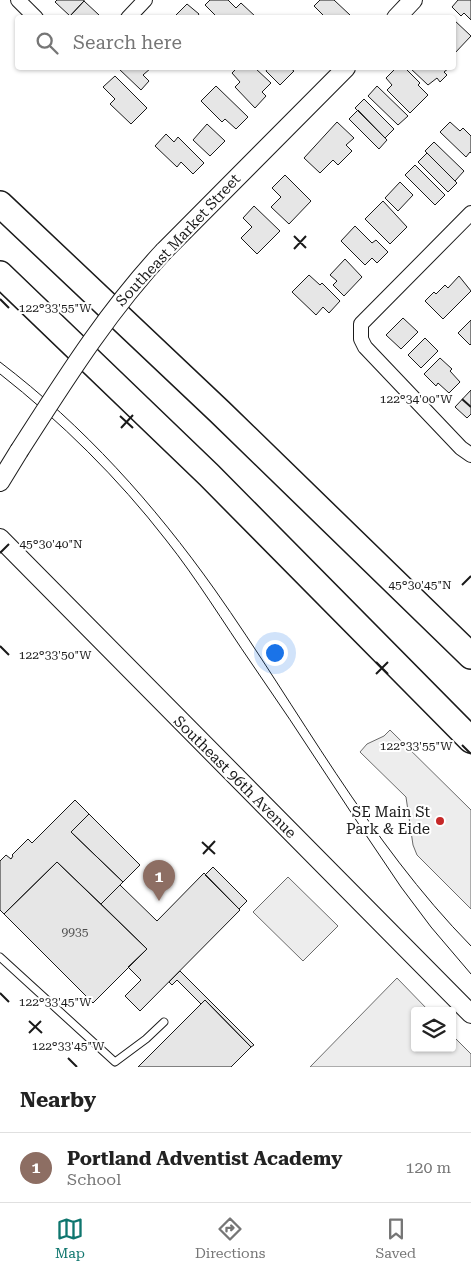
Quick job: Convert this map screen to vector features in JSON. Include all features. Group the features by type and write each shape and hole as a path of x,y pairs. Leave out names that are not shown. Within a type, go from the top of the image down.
{"highway":[{"path":"0,204 220,412 471,656"},
{"path":"0,274 210,475 471,740"}],"street":[{"path":"18,0 33,15"},
{"path":"131,15 145,0"},
{"path":"399,15 413,0"},
{"name":"Southeast Market Street","path":"0,482 100,327 131,287 164,251 344,70"},
{"path":"471,213 361,324 361,339 364,347 462,448 471,454"},
{"name":"Southeast 96th Avenue","path":"0,538 471,1014"}],"lane":[{"path":"0,957 115,1062 146,1039 164,1022"}],"shaded area":[{"name":"SE Main St Park & Eide","path":"390,730 471,810 471,909 417,855 413,845 406,797 360,752 367,744 384,736"},
{"path":"288,877 338,926 303,961 253,912"},
{"path":"397,978 425,1007 411,1007 411,1052 456,1052 456,1039 471,1054 471,1067 310,1067"}],"building":[{"path":"57,0 84,0 71,15 55,2"},
{"path":"210,0 228,0 236,8 241,3 254,15 215,15 205,5"},
{"path":"320,0 334,0 350,15 323,15 314,6"},
{"path":"458,0 471,0 471,20 464,13 461,16 452,7"},
{"path":"84,1 99,15 71,15"},
{"path":"187,4 199,14 198,15 176,15"},
{"path":"456,22 471,36 456,52"},
{"path":"120,70 149,70 143,75 149,81 141,90"},
{"path":"235,70 257,70 271,83 262,92 266,96 255,108 235,87 240,82 232,73"},
{"path":"293,70 294,71 280,85 266,71"},
{"path":"394,70 407,70 420,83 418,85 428,95 410,113 387,90 392,85 386,78"},
{"path":"412,70 446,70 444,72 447,75 440,82 437,78 428,85"},
{"path":"115,76 147,108 131,124 110,104 115,99 103,87"},
{"path":"216,86 248,117 236,129 225,119 222,122 201,101"},
{"path":"377,86 408,116 398,125 368,96"},
{"path":"364,99 394,129 385,138 355,108"},
{"path":"358,110 387,140 379,149 349,119"},
{"path":"337,122 354,138 346,145 352,151 338,165 333,160 320,173 304,158"},
{"path":"450,122 460,131 463,128 471,136 471,153 466,157 440,132"},
{"path":"207,124 225,141 210,156 193,140"},
{"path":"166,134 174,142 178,137 204,163 193,174 181,162 177,167 155,146"},
{"path":"434,142 464,171 455,181 425,151"},
{"path":"427,153 457,183 448,192 418,162"},
{"path":"415,165 445,195 435,205 405,175"},
{"path":"285,175 311,201 289,224 271,207 281,197 272,188"},
{"path":"400,182 413,195 398,211 385,198"},
{"path":"383,201 407,227 390,244 365,219"},
{"path":"254,206 280,231 257,254 241,238 252,227 243,218"},
{"path":"355,226 372,243 376,240 388,252 377,263 372,258 365,265 341,241"},
{"path":"345,259 362,277 344,296 333,285 337,281 330,275"},
{"path":"309,275 320,285 322,283 340,301 329,313 323,307 316,315 292,292"},
{"path":"459,276 471,291 443,319 425,301 445,285 448,288"},
{"path":"403,318 418,332 401,349 386,335"},
{"path":"471,320 471,344 470,345 458,333"},
{"path":"425,338 438,351 421,368 408,355"},
{"path":"440,358 452,369 450,371 460,382 449,393 438,383 436,386 424,374"},
{"path":"471,390 471,414 467,418 455,407"},
{"path":"75,800 89,814 71,832 123,882 101,904 57,862 4,914 0,910 0,861 6,855 11,859 12,855 28,839 32,843"},
{"path":"89,814 140,865 123,882 71,832"},
{"path":"57,862 147,949 93,1003 4,914"},
{"path":"213,867 247,901 239,909 205,875"},
{"path":"204,873 240,910 140,1011 125,996 141,980 128,967 147,949 101,904 120,885 157,921"},
{"path":"180,971 254,1045 251,1047 205,1000 201,1004 177,980 172,985 169,982"},
{"path":"205,1000 251,1047 231,1067 138,1067"}],"tram line":[{"path":"0,362 31,387 89,440 167,527 192,558 246,635 367,819 399,863 471,946"},
{"path":"0,374 67,431 148,517 210,601 401,887 431,927 471,974"}],"place":[{"name":"SE Main St Park & Eide","path":"440,821"},
{"name":"Portland Adventist Academy","path":"159,901"}]}
